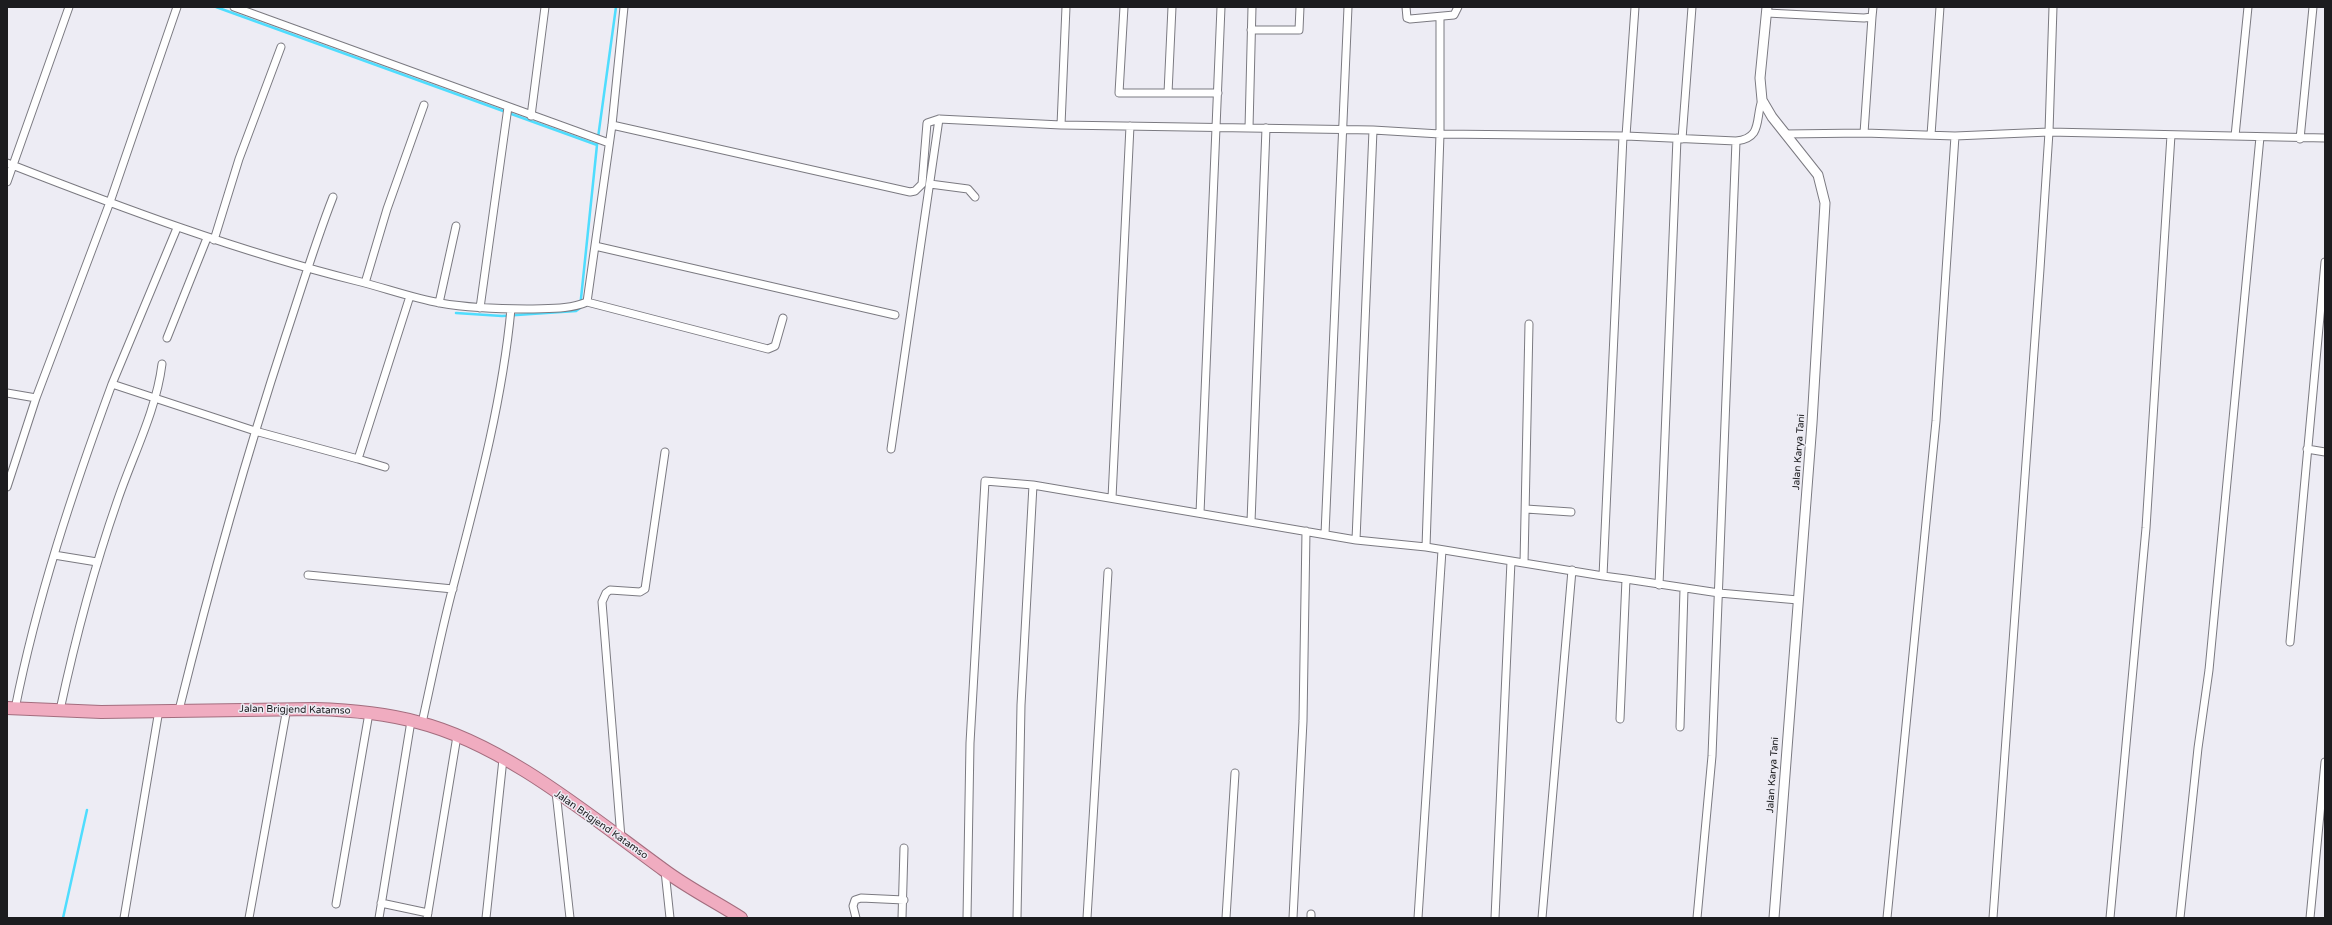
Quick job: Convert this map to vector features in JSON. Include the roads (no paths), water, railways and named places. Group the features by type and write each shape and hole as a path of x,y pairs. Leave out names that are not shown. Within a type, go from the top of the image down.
{"highway":[{"name":"Jalan Brigjend Katamso","path":"11,709 179,710 287,708 369,713 416,722 457,736 503,759 556,792 622,838 665,871 741,918"}],"street":[{"path":"7,182 10,164 69,7"},
{"path":"7,487 36,398 110,202 177,7"},
{"path":"234,7 531,116 609,143"},
{"path":"531,116 545,7"},
{"path":"587,302 612,125 624,7"},
{"path":"1061,125 1066,7"},
{"path":"1124,7 1119,93 1218,93"},
{"path":"1168,93 1172,7"},
{"path":"1200,513 1221,7"},
{"path":"1249,128 1252,7"},
{"path":"1251,30 1299,30 1300,7"},
{"path":"1325,534 1348,7"},
{"path":"1406,7 1408,19 1440,18 1454,15 1458,7"},
{"path":"1603,576 1624,136 1635,7"},
{"path":"1659,585 1679,138 1692,7"},
{"path":"1864,132 1873,7"},
{"path":"1931,135 1940,7"},
{"path":"1993,918 2049,132 2053,7"},
{"path":"2235,136 2248,7"},
{"path":"2300,139 2313,7"},
{"path":"1767,10 1872,17"},
{"name":"Jalan Karya Tani","path":"1767,10 1760,78 1762,100 1766,109 1818,175 1825,203 1812,423 1774,918"},
{"path":"1426,547 1440,134 1440,18"},
{"path":"167,338 211,239 238,159 281,47"},
{"path":"612,125 910,192 915,191 922,184 928,123 929,121 939,119 1061,125 1373,130 1440,134 1624,136 1736,141 1750,138 1755,132 1762,100"},
{"path":"365,283 387,209 424,105"},
{"path":"480,308 508,107"},
{"path":"891,449 939,119"},
{"path":"1112,498 1130,126"},
{"path":"1251,522 1266,128"},
{"path":"1356,540 1373,130"},
{"path":"1785,134 1864,132 1955,136 2049,132 2300,139 2325,138"},
{"path":"2110,918 2146,536 2171,135"},
{"path":"1887,918 1936,421 1955,136"},
{"path":"2180,918 2198,748 2209,670 2260,137"},
{"path":"1696,918 1712,756 1736,141"},
{"path":"10,164 177,228 308,269 439,303 480,308 511,315 568,308 587,302 768,349 775,346 783,318"},
{"path":"930,184 968,189 972,191 975,197"},
{"path":"179,710 200,625 255,431 333,197"},
{"path":"439,303 456,226"},
{"path":"11,709 54,555 85,458 112,384 177,228"},
{"path":"595,246 895,315"},
{"path":"2290,642 2325,262"},
{"path":"358,459 410,296"},
{"path":"379,918 416,722 453,589 492,436 511,315"},
{"path":"1524,563 1529,324"},
{"path":"60,710 74,644 97,562 124,481 155,399 162,364"},
{"path":"112,384 255,431 385,467"},
{"path":"7,393 36,398"},
{"path":"2307,449 2325,452"},
{"path":"622,838 602,602 606,593 610,590 640,592 645,589 665,452"},
{"path":"967,918 969,766 983,484 988,480 1034,485 1356,540 1426,547 1659,585 1719,593 1798,600"},
{"path":"1016,918 1021,705 1034,485"},
{"path":"1526,509 1571,512"},
{"path":"1293,918 1304,721 1306,531"},
{"path":"1418,918 1442,550"},
{"path":"54,555 97,562"},
{"path":"1495,918 1511,561"},
{"path":"1542,918 1572,570"},
{"path":"1088,918 1108,572"},
{"path":"308,574 453,589"},
{"path":"1620,719 1626,579"},
{"path":"1680,727 1684,588"},
{"path":"249,918 287,708"},
{"path":"124,918 159,710"},
{"path":"336,904 369,713"},
{"path":"381,903 427,915 457,736"},
{"path":"486,918 503,759"},
{"path":"2310,918 2325,762"},
{"path":"1226,918 1236,773"},
{"path":"556,792 570,918"},
{"path":"902,918 904,900 904,848"},
{"path":"665,871 670,918"},
{"path":"856,918 853,906 856,900 861,898 904,900"}],"waterway":[{"path":"216,7 597,145"},
{"path":"456,313 502,316 576,311 580,308 597,145 616,7"},
{"path":"63,918 87,810"}]}
